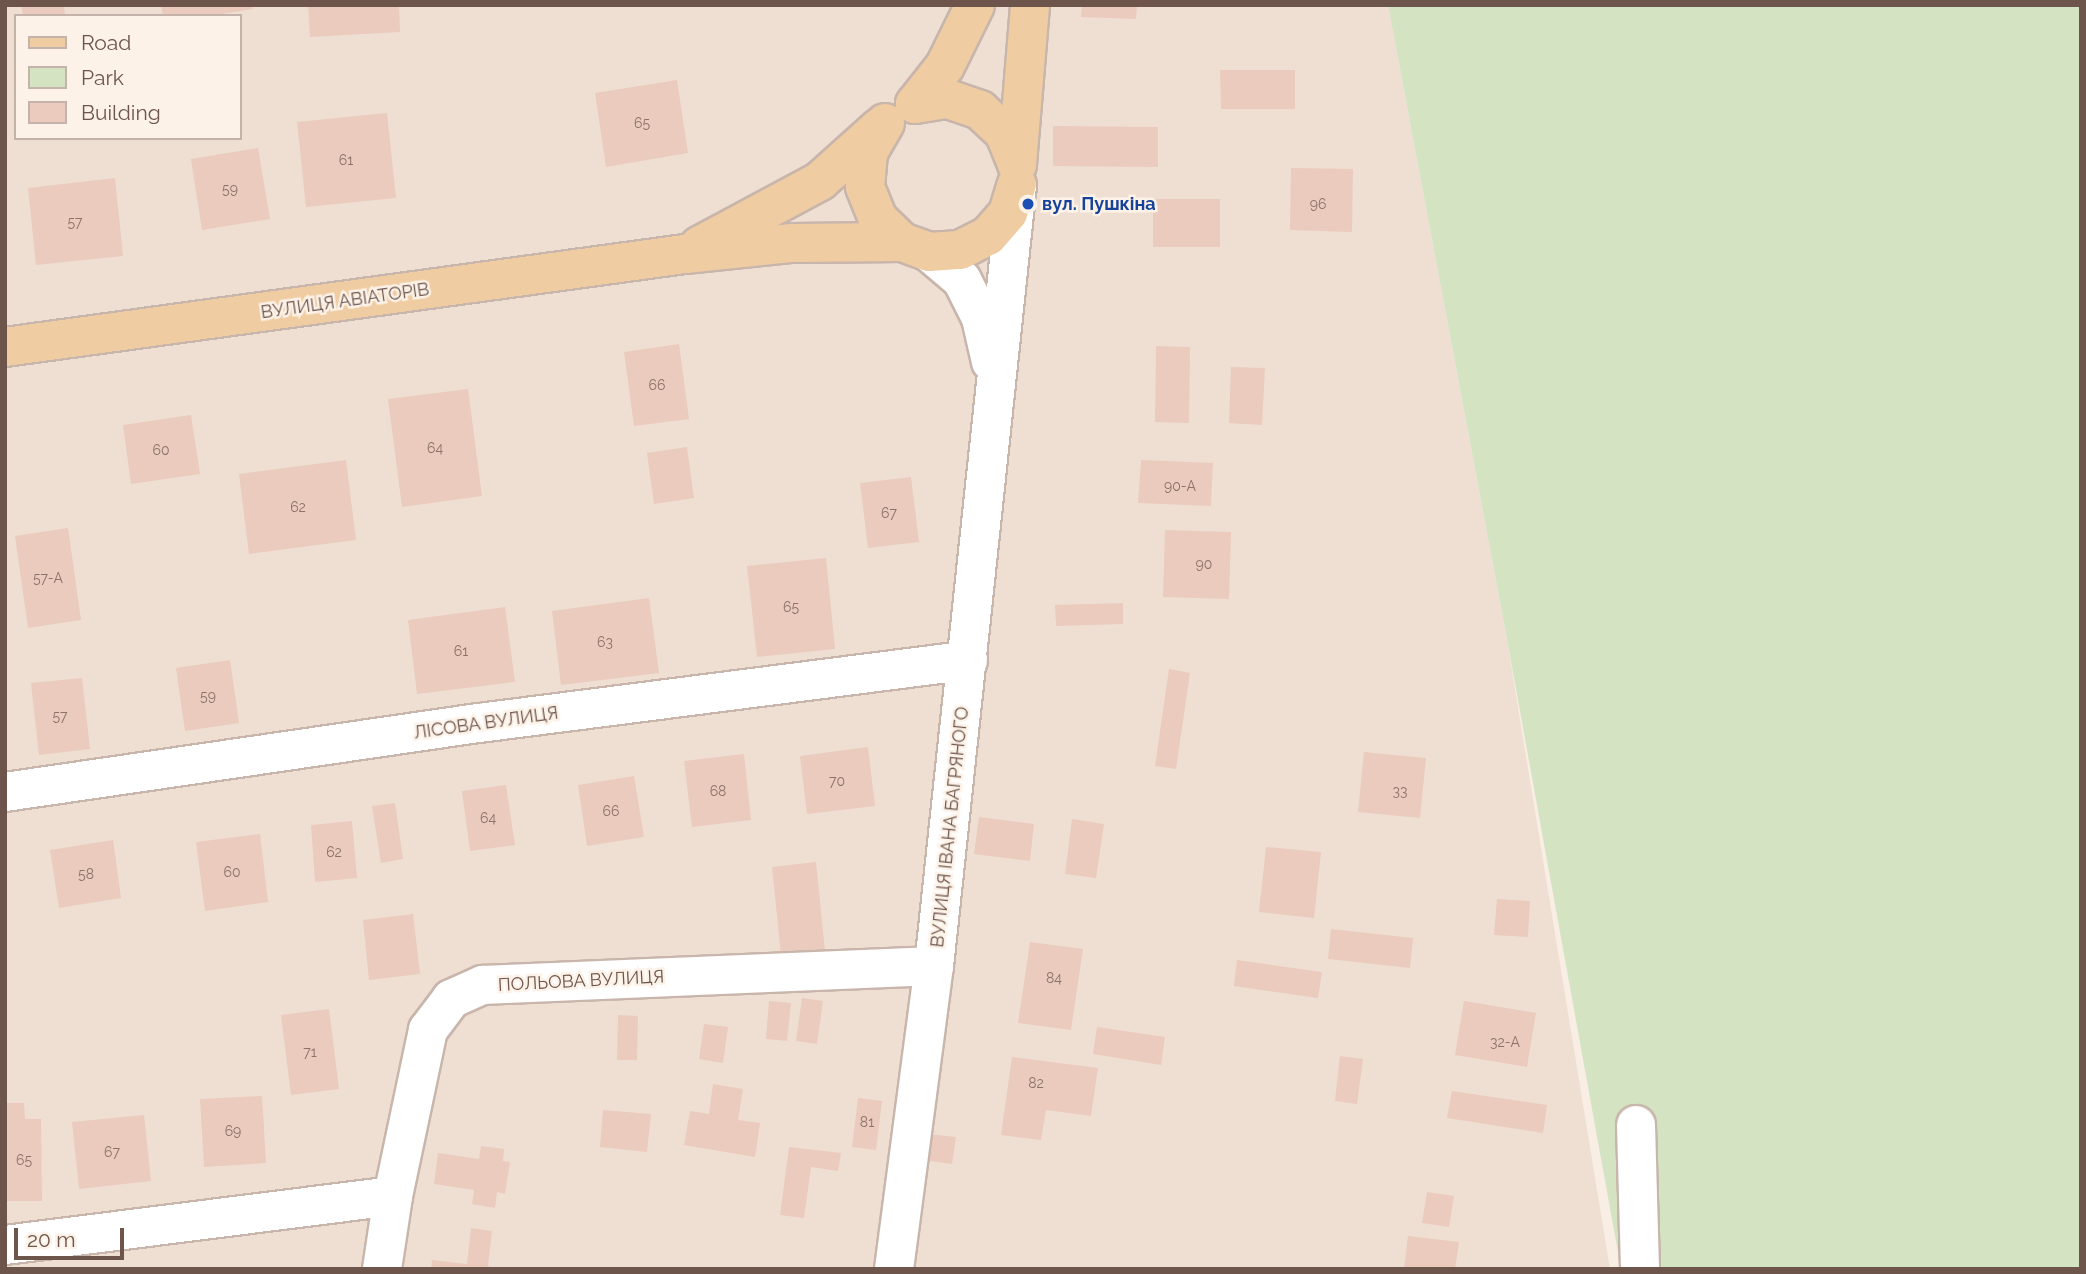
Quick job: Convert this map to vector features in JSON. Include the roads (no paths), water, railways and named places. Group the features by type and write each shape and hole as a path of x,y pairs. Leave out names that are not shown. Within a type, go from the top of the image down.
{"main road":[{"path":"900,113 948,99 980,110 1004,132 1017,174 1008,214 988,236 960,250 916,247 878,219 865,187 868,153 900,113 945,66 975,5"},
{"name":"ВУЛИЦЯ ІВАНА БАГРЯНОГО","path":"1017,174 1030,5"},
{"name":"ВУЛИЦЯ АВІАТОРІВ","path":"685,254 820,181 900,113"},
{"name":"ВУЛИЦЯ АВІАТОРІВ","path":"5,346 685,254 792,243 916,247"}],"street":[{"name":"ВУЛИЦЯ ІВАНА БАГРЯНОГО","path":"894,1269 934,965 1017,174"},
{"name":"ВУЛИЦЯ ІВАНА БАГРЯНОГО","path":"916,247 962,281 981,318 997,384"},
{"name":"ЛІСОВА ВУЛИЦЯ","path":"5,792 479,723 968,660"},
{"name":"ПОЛЬОВА ВУЛИЦЯ","path":"382,1269 393,1196 428,1030 452,999 483,985 934,965"},
{"path":"1636,1125 1640,1269"},
{"path":"5,1245 393,1196"}],"place":[{"name":"вул. Пушкіна","path":"1028,204"}]}
